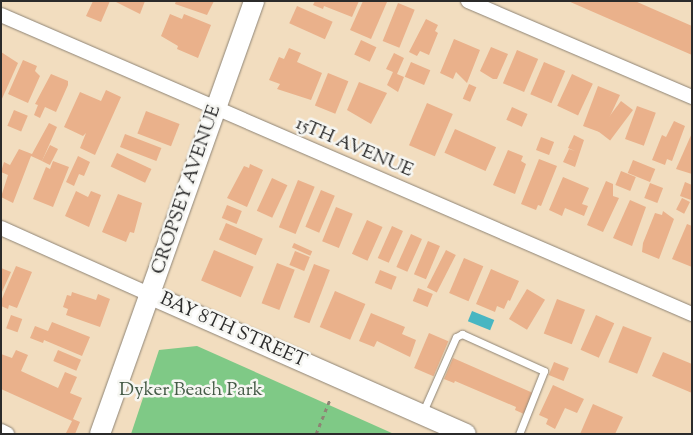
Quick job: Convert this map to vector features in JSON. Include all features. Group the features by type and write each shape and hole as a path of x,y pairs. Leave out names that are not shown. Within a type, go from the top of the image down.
{"main road":[{"name":"CROPSEY AVENUE","path":"100,434 254,1"},
{"name":"BAY 8TH STREET","path":"151,295 466,434"}],"street":[{"path":"468,1 692,97"},
{"name":"15TH AVENUE","path":"1,16 692,314"},
{"name":"BAY 8TH STREET","path":"1,228 151,295"},
{"path":"1,431 7,434"}],"lane":[{"path":"422,414 456,337 462,334 544,372 519,434"}],"path":[{"path":"316,434 330,400"}],"green space":[{"name":"Dyker Beach Park","path":"197,346 394,434 131,434 159,350"}],"water":[{"path":"472,311 494,320 490,330 468,321"}],"building":[{"path":"93,1 110,1 101,22 86,16"},
{"path":"114,1 145,1 140,14"},
{"path":"176,1 214,1 207,15 175,4"},
{"path":"315,1 359,1 352,17 324,6 323,9 313,5"},
{"path":"363,1 387,2 371,39 350,30"},
{"path":"568,1 635,1 692,26 692,55"},
{"path":"398,3 415,10 399,48 383,41"},
{"path":"297,6 333,22 325,39 289,23"},
{"path":"170,14 182,19 184,14 211,25 198,58 177,49 178,46 161,36"},
{"path":"426,19 438,25 435,31 438,33 429,55 420,51 417,56 409,52"},
{"path":"454,39 480,50 467,83 456,72 453,79 440,73"},
{"path":"361,40 376,47 370,62 354,55"},
{"path":"491,47 508,54 497,79 493,79 480,71"},
{"path":"289,48 301,53 297,62 322,73 311,100 277,89 280,84 269,80 279,57 284,59"},
{"path":"517,50 538,59 524,92 503,83"},
{"path":"1,52 18,63 1,101"},
{"path":"394,53 404,58 397,74 404,77 398,92 387,85 393,72 386,69"},
{"path":"23,60 37,66 35,71 40,76 28,103 8,94"},
{"path":"411,62 430,70 424,85 405,77"},
{"path":"544,62 565,71 551,103 530,94"},
{"path":"328,73 348,81 335,114 315,105"},
{"path":"51,74 68,81 68,85 56,112 45,107 40,118 34,115 38,105 35,104"},
{"path":"572,74 593,84 578,115 557,106"},
{"path":"359,82 387,93 371,124 347,110"},
{"path":"469,84 476,87 470,102 463,99"},
{"path":"598,86 620,95 602,133 583,126"},
{"path":"106,90 121,97 95,155 80,148 86,133 83,136 64,127 80,92 101,101"},
{"path":"621,101 633,110 610,140 598,131"},
{"path":"427,103 453,114 435,156 409,145"},
{"path":"637,106 656,113 644,146 625,139"},
{"path":"512,107 528,114 522,127 506,120"},
{"path":"14,110 28,116 21,132 7,126"},
{"path":"146,111 180,124 171,146 137,133"},
{"path":"674,121 685,126 672,161 667,159 665,165 652,160 662,135 666,137"},
{"path":"49,123 57,127 42,161 31,156 13,203 1,197 8,175 1,172 4,162 10,165 19,149 32,154"},
{"path":"455,129 496,147 486,171 444,153"},
{"path":"692,133 692,174 676,169"},
{"path":"125,134 161,148 156,161 120,147"},
{"path":"574,135 584,140 575,167 563,162 569,149 575,151 568,148"},
{"path":"541,137 554,142 549,155 536,150"},
{"path":"50,145 58,149 50,165 42,161"},
{"path":"508,150 523,156 521,161 526,164 515,194 493,185"},
{"path":"117,153 151,169 145,183 111,167"},
{"path":"78,156 90,162 84,176 79,174 74,186 66,182"},
{"path":"539,159 557,166 541,206 538,205 536,210 521,204"},
{"path":"633,160 655,169 650,182 628,173"},
{"path":"53,161 69,167 53,207 33,199 46,167 50,169"},
{"path":"250,164 263,170 247,207 227,198 244,166 249,168"},
{"path":"621,171 636,177 630,191 615,185"},
{"path":"563,177 589,188 582,204 588,206 584,216 565,208 562,216 549,210"},
{"path":"272,178 287,185 272,218 257,211"},
{"path":"298,180 315,187 296,234 279,227"},
{"path":"606,181 613,184 613,196 619,198 603,232 587,225"},
{"path":"685,182 692,185 691,200 680,196"},
{"path":"650,183 663,188 657,203 644,198"},
{"path":"321,190 335,196 319,233 305,227"},
{"path":"76,191 88,197 91,191 101,195 89,227 65,216"},
{"path":"118,194 142,203 134,233 130,232 126,242 102,232"},
{"path":"682,198 690,202 684,214 676,210"},
{"path":"630,200 646,207 632,246 613,238"},
{"path":"227,205 242,211 237,224 222,218"},
{"path":"336,207 353,214 339,248 322,241"},
{"path":"663,211 674,219 659,259 642,252 643,243 655,213 662,215"},
{"path":"367,220 383,227 367,261 352,254"},
{"path":"226,223 263,239 256,255 219,240"},
{"path":"687,224 692,226 692,267 672,259"},
{"path":"392,226 403,231 389,263 378,258"},
{"path":"411,234 422,239 407,272 396,267"},
{"path":"428,241 440,246 426,279 414,274"},
{"path":"294,243 312,251 310,256 292,248"},
{"path":"214,250 254,267 241,297 201,280"},
{"path":"446,250 456,255 437,292 427,287"},
{"path":"295,251 310,257 304,271 289,265"},
{"path":"464,258 483,266 468,301 449,293"},
{"path":"277,263 295,270 279,310 262,303"},
{"path":"314,264 330,270 309,323 294,317"},
{"path":"16,266 32,272 17,308 9,305 8,309 1,306 1,301"},
{"path":"1,268 11,272 1,294"},
{"path":"491,269 519,281 510,301 508,300 504,309 497,306 495,312 476,304"},
{"path":"380,270 397,277 391,290 375,283"},
{"path":"418,288 433,294 428,307 413,301"},
{"path":"527,289 545,300 527,330 509,319"},
{"path":"335,291 365,304 350,340 320,327"},
{"path":"72,292 96,300 98,294 110,299 100,327 66,315 68,309 63,307 67,295 71,296"},
{"path":"557,299 585,310 572,344 544,334"},
{"path":"371,313 405,327 402,334 416,340 410,357 377,341 374,347 359,341"},
{"path":"11,315 22,319 17,332 6,328"},
{"path":"596,315 614,323 599,358 581,350"},
{"path":"52,322 90,337 82,356 44,340 43,343 30,338 35,326 48,331"},
{"path":"623,326 652,338 637,374 608,362"},
{"path":"429,333 448,341 433,376 414,368"},
{"path":"16,350 28,355 21,371 58,388 65,372 77,377 70,393 82,398 73,419 80,422 75,434 66,433 72,421 1,389 1,354 12,358"},
{"path":"58,350 81,360 76,371 53,361"},
{"path":"663,352 692,364 692,393 652,376"},
{"path":"453,358 533,393 524,414 515,410 516,407 455,381 454,383 444,379"},
{"path":"554,362 569,368 564,381 549,375"},
{"path":"553,385 584,399 577,413 565,408 555,429 546,424 548,419 539,415"},
{"path":"593,404 623,417 615,434 580,434"}]}
